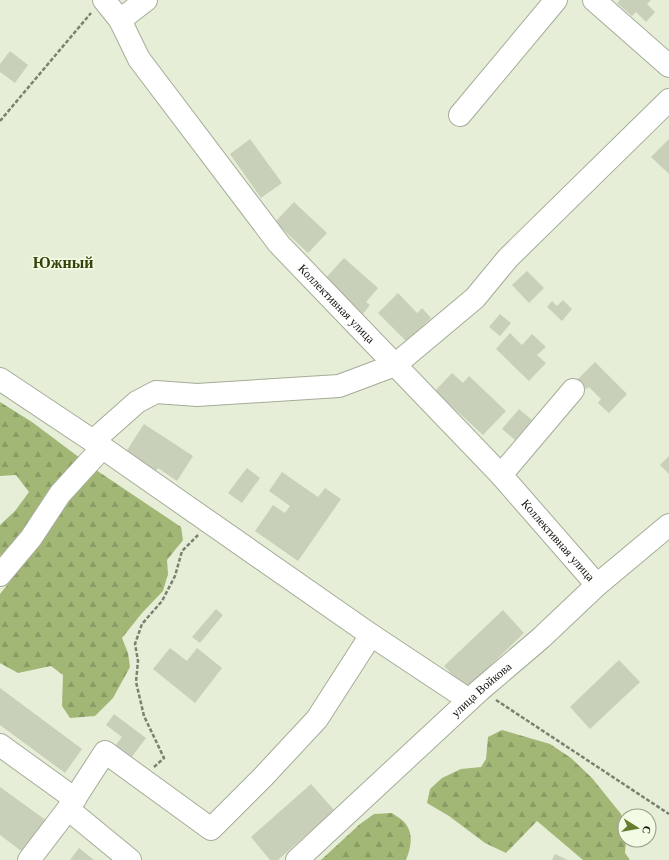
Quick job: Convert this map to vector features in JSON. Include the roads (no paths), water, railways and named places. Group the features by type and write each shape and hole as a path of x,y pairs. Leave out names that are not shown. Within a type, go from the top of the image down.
{"street":[{"path":"120,20 146,0"},
{"path":"460,116 556,0"},
{"path":"594,0 669,66"},
{"name":"Коллективная улица","path":"97,6 120,20 139,59 279,244 501,475 597,586"},
{"path":"0,575 31,538 60,494 98,444 137,402 156,392 197,395 339,386 395,365 474,298 508,258 669,100"},
{"path":"0,379 98,444 371,635 475,695"},
{"path":"501,475 573,390"},
{"name":"улица Войкова","path":"297,860 475,695 541,638 597,586 669,525"},
{"path":"29,860 71,804 105,752 210,829 263,777 317,719 371,635"},
{"path":"0,745 71,804 130,860"}],"district":[{"name":"Южный","path":"63,262"}]}
